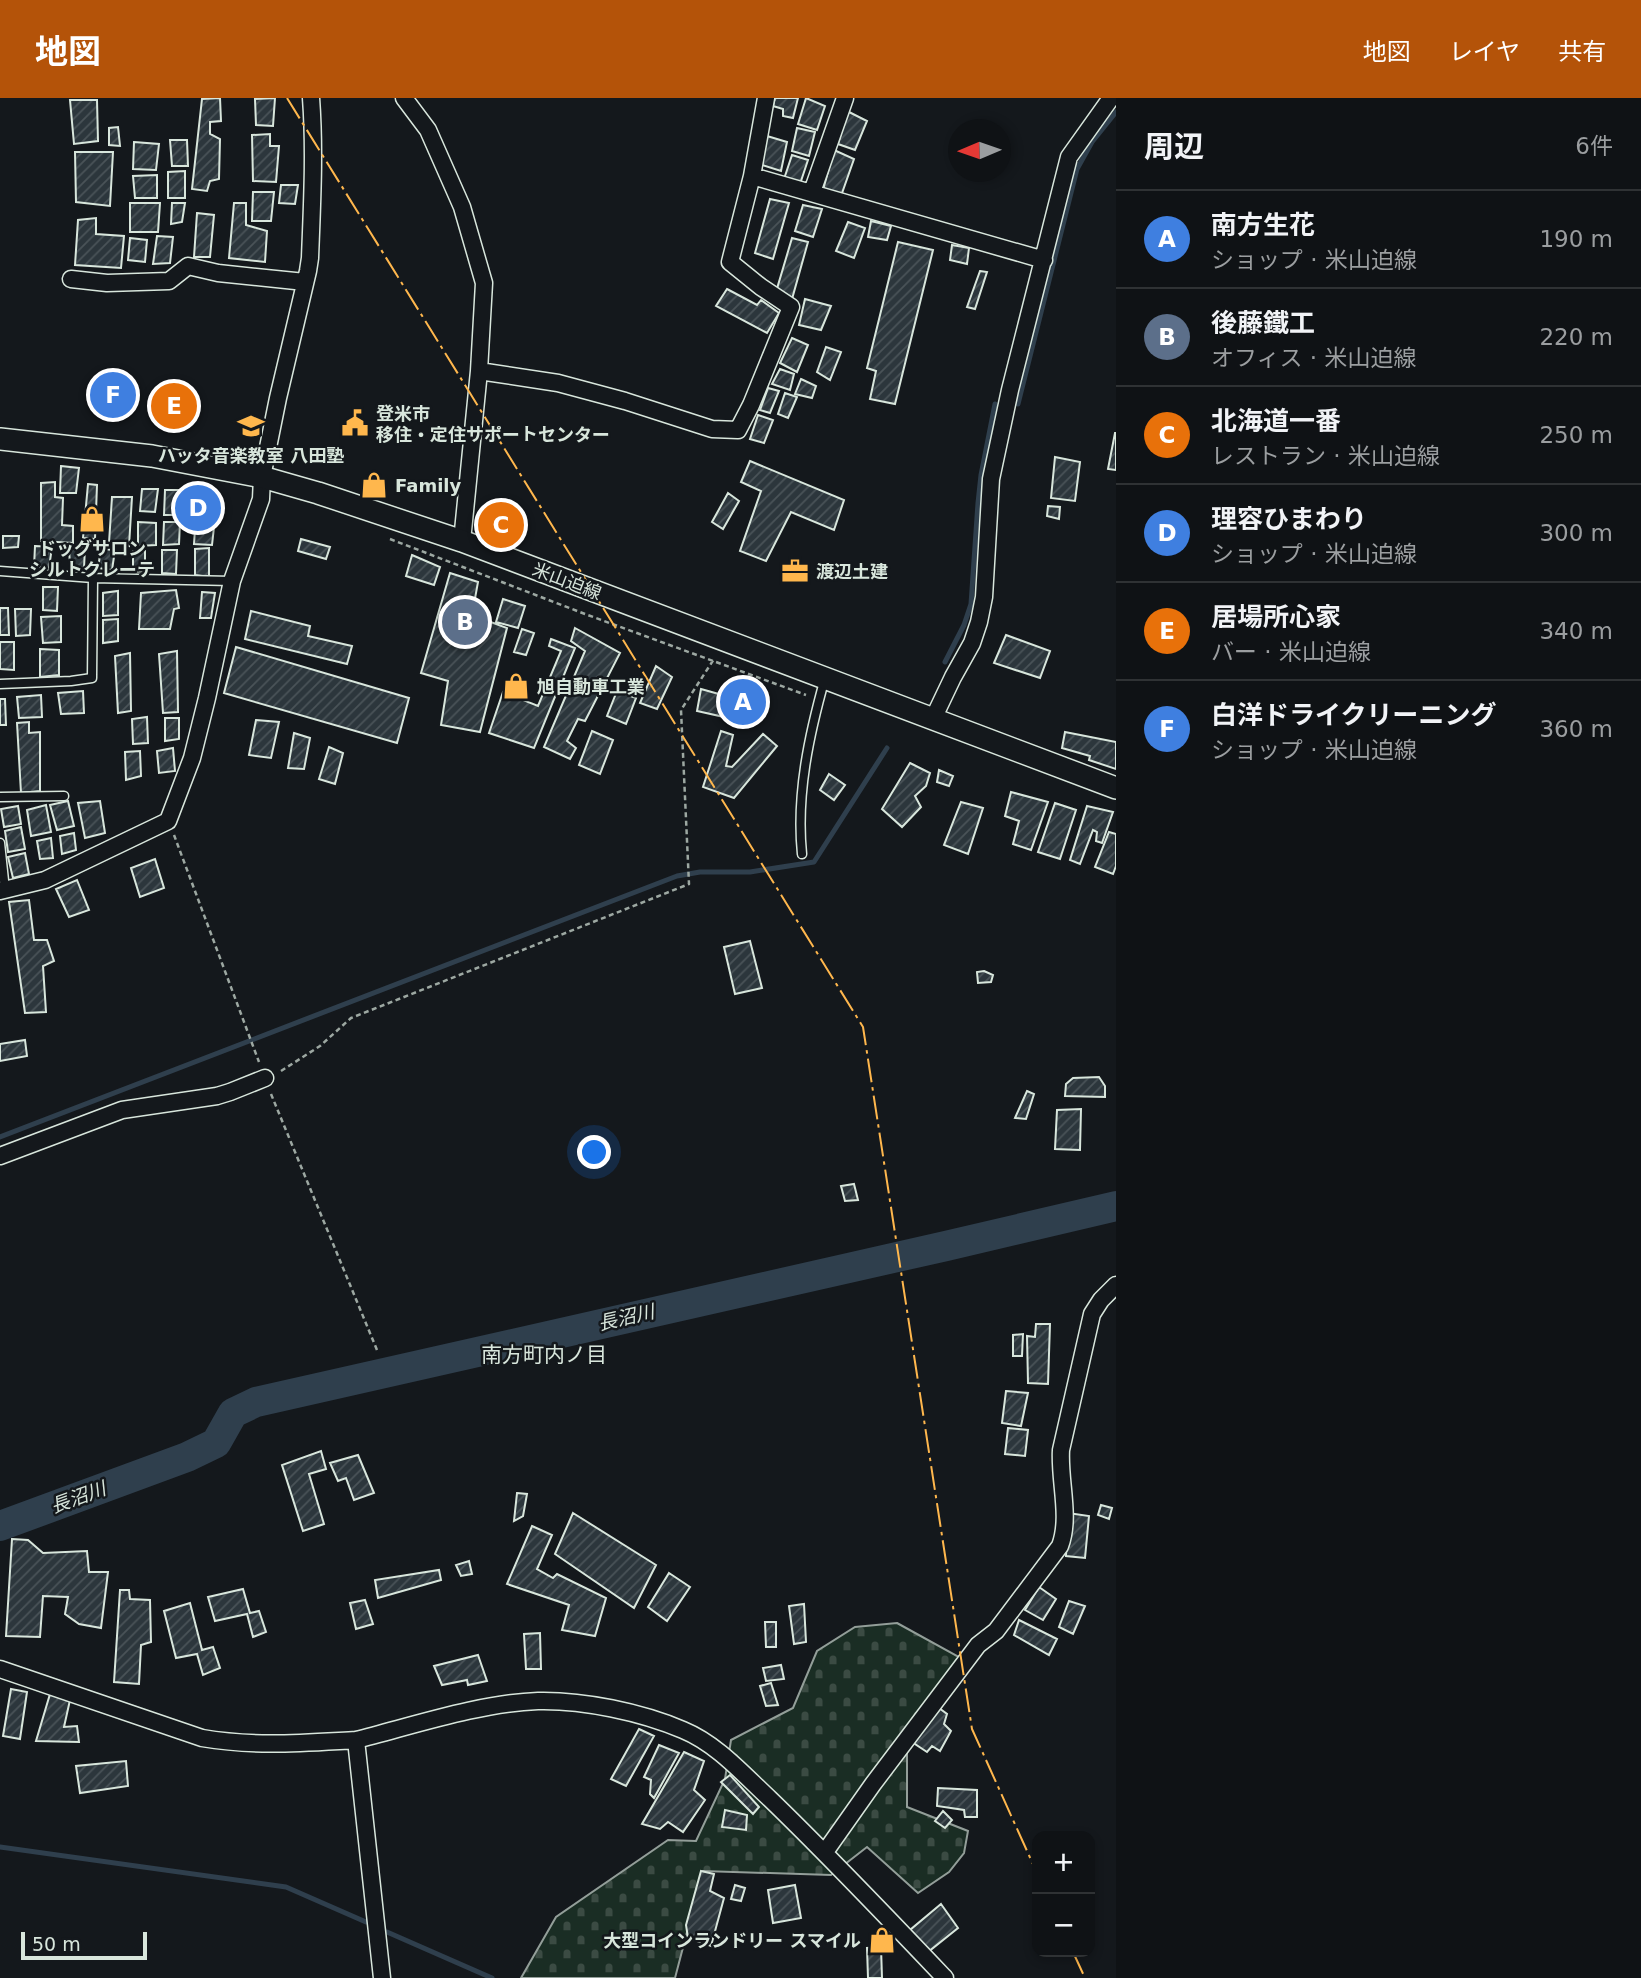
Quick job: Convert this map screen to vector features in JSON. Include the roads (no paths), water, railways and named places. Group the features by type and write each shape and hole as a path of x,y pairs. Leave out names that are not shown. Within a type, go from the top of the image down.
{"main road":[{"name":"米山迫線","path":"0,439 152,456 262,478 318,493 462,541 1116,788"}],"street":[{"path":"404,98 428,130 461,207 484,283 479,371 462,541"},
{"path":"479,371 558,383 712,429 738,430 791,307 730,262 752,176 766,98"},
{"path":"812,192 845,98"},
{"path":"928,717 972,643 979,622 984,597 991,479 1010,390 1069,157 1111,98"},
{"path":"3,890 45,880 168,821 191,758 207,698 232,581 261,499 262,478 310,258 314,99"},
{"path":"752,176 1044,260"},
{"path":"71,279 107,283 169,281 188,266 218,273 305,282"},
{"path":"0,1156 122,1110 230,1093 264,1075"},
{"path":"825,1852 978,1645 996,1631 1060,1546 1065,1534 1061,1450 1092,1314 1116,1285"},
{"path":"0,1669 202,1738 226,1742 275,1745 356,1740 482,1709 537,1702 570,1702 626,1712 683,1730 723,1755 825,1852 945,1978"},
{"path":"356,1740 382,1978"}],"lane":[{"path":"0,571 93,578 232,581"},
{"path":"0,684 92,678 93,578"},
{"path":"802,854 800,810 804,778 812,724 825,678"},
{"path":"0,797 64,796"},
{"path":"0,843 3,890"}],"waterway":[{"path":"1018,404 1077,169 1092,142 1116,112"},
{"path":"945,662 964,625 971,604 981,475 995,404"},
{"path":"0,1137 677,876 700,872 750,872 814,862 887,748"},
{"name":"長沼川","path":"0,1526 187,1457 216,1443 233,1413 256,1402 1116,1206"},
{"path":"0,1847 286,1887 366,1922"},
{"path":"387,1932 492,1978"}],"place":[{"name":"白洋ドライクリーニング","path":"113,395"},
{"name":"居場所心家","path":"174,406"},
{"name":"登米市 移住・定住サポートセンター","path":"355,423"},
{"name":"ハッタ音楽教室 八田塾","path":"251,426"},
{"name":"Family","path":"374,485"},
{"name":"理容ひまわり","path":"198,508"},
{"name":"ドッグサロン シルトクレーテ","path":"92,519"},
{"name":"北海道一番","path":"501,525"},
{"name":"渡辺土建","path":"795,571"},
{"name":"後藤鐵工","path":"465,622"},
{"name":"旭自動車工業","path":"516,686"},
{"name":"南方生花","path":"743,702"},
{"name":"大型コインランドリー スマイル","path":"882,1940"}],"district":[{"name":"南方町内ノ目","path":"544,1355"}]}
